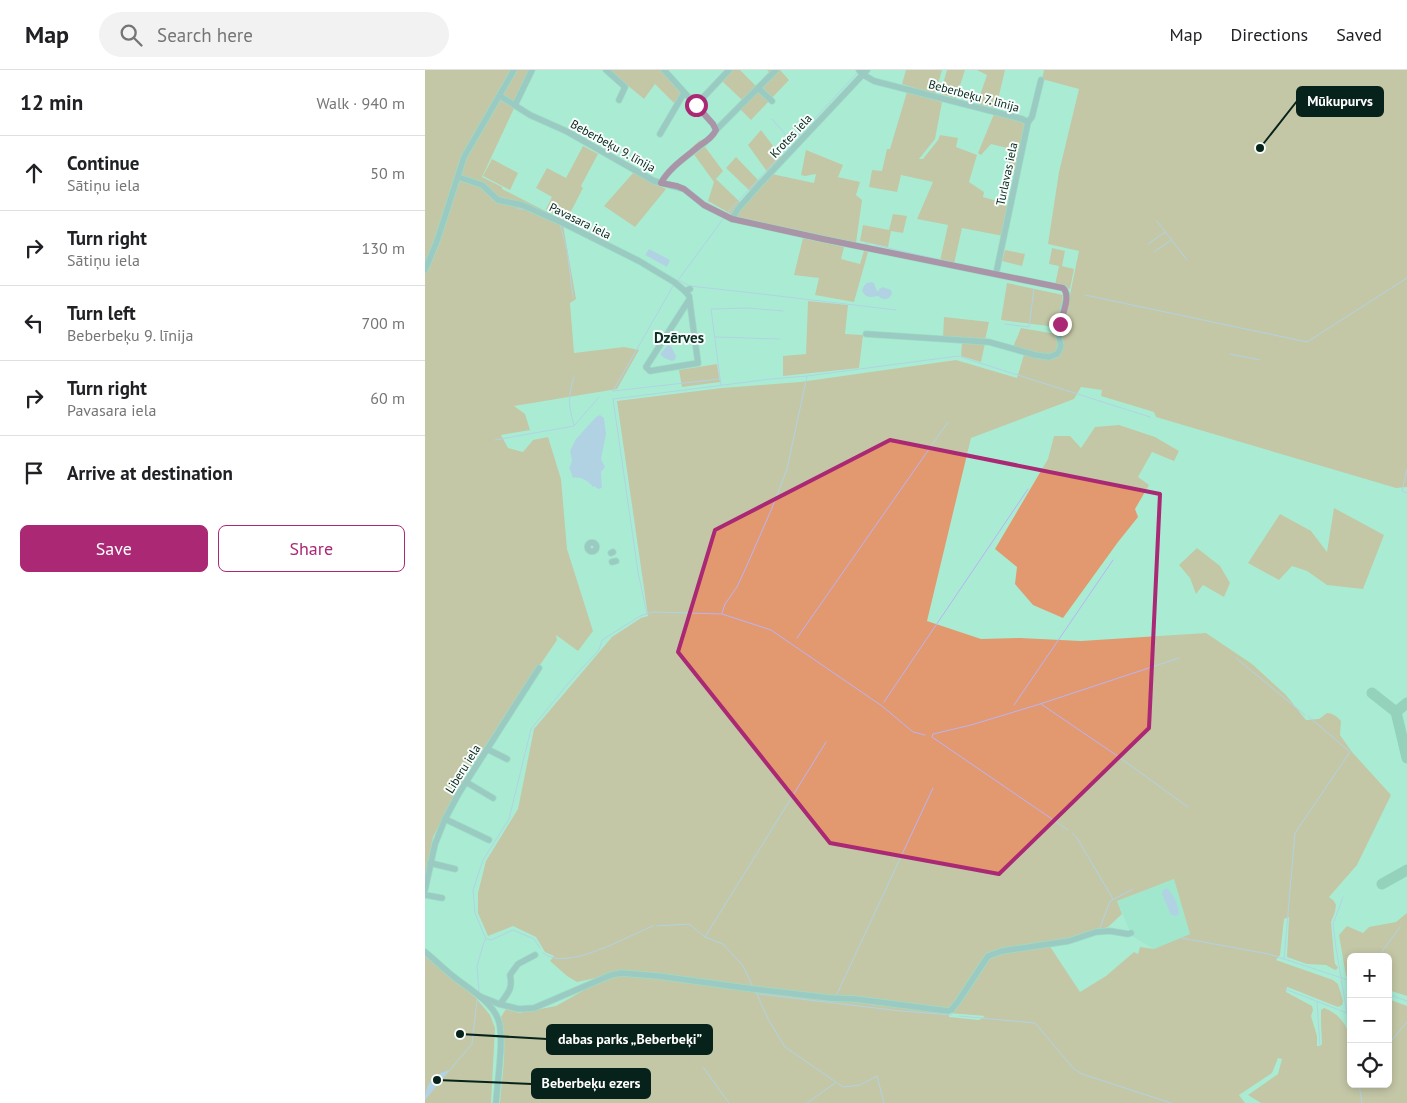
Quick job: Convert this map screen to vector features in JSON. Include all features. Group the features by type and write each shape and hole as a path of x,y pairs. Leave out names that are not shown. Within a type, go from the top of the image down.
{"street":[{"path":"425,270 437,241 464,157 514,70"},
{"path":"515,105 532,70"},
{"path":"606,70 625,87 619,100"},
{"path":"664,70 713,124 716,130"},
{"path":"696,105 729,70"},
{"path":"661,183 666,175 713,136 716,130 776,70"},
{"name":"Beberbeķu 7. līnija","path":"863,71 874,80 1028,122"},
{"name":"Krotes iela","path":"732,219 738,209 759,185 863,71"},
{"name":"Turlavas iela","path":"995,274 1028,122 1032,116 1041,80"},
{"path":"758,88 772,101"},
{"path":"660,134 684,92"},
{"name":"Beberbeķu 9. līnija","path":"500,96 530,115 565,131 654,181 684,189 704,205 732,219 1063,288 1067,295 1058,333 1061,346 1057,354 1049,357 989,342 866,334"},
{"name":"Pavasara iela","path":"458,177 482,185 498,200 523,204 639,261 674,282 688,294"},
{"path":"688,294 698,363 650,371 646,367 688,294"},
{"name":"Liberu iela","path":"425,890 435,844 445,819 466,782 539,668"},
{"path":"487,749 507,759"},
{"path":"466,782 493,798"},
{"path":"445,819 489,840"},
{"path":"430,862 455,869"},
{"path":"425,895 442,898"},
{"path":"479,996 519,1010 534,1008 611,975 621,973 948,1011 957,1003 988,956 1003,951 1069,941 1096,932 1131,933"},
{"path":"425,952 479,996 494,1011 498,1018 501,1044 496,1103"},
{"path":"500,1004 510,990 512,983 509,975 518,964 535,955"}],"highlighted area":[{"path":"890,440 1160,494 1149,728 999,874 830,843 678,652 715,530"}],"shaded area":[{"path":"425,70 532,70 482,177 561,219 546,209 552,197 536,188 547,168 566,178 583,146 598,154 581,186 583,188 566,221 562,219 576,299 570,303 574,353 624,347 639,350 617,389 514,406 525,414 530,430 501,435 508,448 523,452 533,440 548,437 561,479 567,549 593,631 578,651 556,635 557,640 468,771 433,837 425,880"},
{"path":"609,70 662,70 682,93 674,103 655,84 644,99"},
{"path":"732,70 740,70 756,86 769,72 767,70 780,70 789,80 751,120 737,106 742,100 722,81"},
{"path":"906,70 942,70 935,95 902,84"},
{"path":"947,70 965,70 956,98 940,94"},
{"path":"977,70 1005,70 996,108 977,104 987,75"},
{"path":"1044,70 1407,70 1407,487 1396,488 1156,417 1154,412 1101,396 1102,390 1081,387 1074,399 971,438 927,621 981,639 1020,638 1081,641 1206,633 1252,664 1286,695 1306,720 1319,719 1327,713 1333,714 1341,721 1340,735 1352,752 1391,795 1357,865 1329,897 1336,905 1331,922 1337,969 1335,970 1326,965 1307,964 1287,957 1289,917 1284,919 1280,955 1276,960 1333,980 1338,984 1343,1001 1342,1005 1338,1007 1287,987 1286,992 1312,1006 1311,1016 1317,1036 1317,1046 1322,1044 1321,1010 1324,1008 1343,1021 1347,1030 1347,1088 1392,1088 1392,1000 1407,1006 1407,1103 1261,1103 1248,1095 1278,1074 1282,1059 1278,1058 1272,1073 1239,1095 1245,1103 500,1103 504,1049 501,1017 506,1009 519,1013 556,1006 597,984 596,978 577,982 567,976 550,961 554,956 545,952 536,937 513,926 488,936 478,913 478,893 486,861 518,809 534,729 612,637 641,618 648,616 617,401 722,388 800,382 956,360 1017,378 1025,351 1013,347 1021,328 1056,334 1063,328 1079,251 1048,244 1059,172 1079,89 1042,79","holes":["1174,879 1190,934 1154,949 1140,947 1138,954 1134,952 1106,976 1080,992 1047,942 1068,939 1108,927 1122,914 1117,901","949,1013 985,1016 979,1020 949,1017"]},
{"path":"907,92 942,102 935,139 919,159 923,159 940,135 958,138 956,147 977,155 969,182 984,192 983,197 1008,204 1003,236 962,228 954,264 940,261 948,225 917,219 933,182 901,175 897,192 869,187 872,170 882,171 887,149 890,149"},
{"path":"994,114 1021,121 1025,126 1015,175 1008,168 1011,149 991,144 981,155 978,153"},
{"path":"761,130 782,158 768,173 748,145"},
{"path":"700,140 723,171 716,179 741,203 731,214 708,201 714,182 690,149"},
{"path":"806,150 843,165 838,177 860,182 856,195 862,200 856,243 736,217 738,212 772,174 814,183 816,174 801,175"},
{"path":"736,157 760,182 751,192 726,168"},
{"path":"492,159 518,173 510,190 483,176"},
{"path":"633,173 666,189 635,227 604,206"},
{"path":"893,214 907,216 903,233 891,231 888,247 860,241 863,225 889,230"},
{"path":"803,238 844,247 841,259 860,264 864,251 868,252 854,302 815,295 819,278 794,275"},
{"path":"1052,248 1065,251 1062,266 1074,269 1070,289 1055,285 1059,266 1049,264"},
{"path":"649,249 670,260 667,267 645,255"},
{"path":"1005,250 1025,254 1022,266 1002,261"},
{"path":"871,282 874,283 877,291 883,287 891,290 891,295 884,299 878,296 869,297 865,295 862,291 863,287"},
{"path":"1007,283 1063,295 1057,327 1001,320"},
{"path":"808,301 848,305 845,334 863,335 859,368 783,376 783,356 806,354"},
{"path":"944,317 989,322 985,340 943,337"},
{"path":"962,342 985,343 981,362 961,356"},
{"path":"668,345 671,346 676,356 675,360 672,361 664,358 660,354"},
{"path":"717,364 720,382 682,387 679,370"},
{"path":"600,415 604,418 606,434 601,459 605,467 601,472 602,488 598,489 584,480 573,478 569,467 572,461 570,451 576,439"},
{"path":"1119,425 1155,437 1179,451 1174,461 1152,452 1138,477 1149,485 1135,509 1138,517 1063,618 1033,605 1015,584 1017,567 995,549 1048,459 1054,436 1070,436 1081,448 1095,427"},
{"path":"1334,508 1384,535 1363,589 1327,585 1307,571 1292,566 1279,580 1248,563 1280,514 1311,531 1327,552"},
{"path":"1197,548 1220,566 1230,583 1224,597 1203,585 1196,594 1190,578 1179,565"},
{"path":"1174,879 1190,934 1154,949 1132,936 1117,901"},
{"path":"1167,888 1177,904 1179,914 1177,916 1171,915 1162,894 1163,890"},
{"path":"1407,913 1407,996 1392,991 1392,953 1347,953 1346,976 1339,935 1347,926 1363,933 1369,927 1396,922"},
{"path":"425,956 475,997 490,1015 495,1028 491,1103 425,1103"},
{"path":"450,1070 425,1100 425,1094 431,1080 439,1074"}],"waterway":[{"path":"727,213 857,73"},
{"path":"772,119 792,142"},
{"path":"517,209 524,209"},
{"path":"679,279 723,219"},
{"path":"1157,221 1187,260"},
{"path":"560,224 567,250 573,297"},
{"path":"1148,244 1165,232"},
{"path":"1154,252 1171,240"},
{"path":"865,243 869,244"},
{"path":"875,245 946,261"},
{"path":"1085,295 1307,342 1407,278"},
{"path":"678,280 690,286 896,310"},
{"path":"613,391 673,286"},
{"path":"1005,324 1029,327 1034,289"},
{"path":"721,385 711,309 748,308 783,311"},
{"path":"715,337 780,339"},
{"path":"1230,354 1260,360"},
{"path":"807,376 958,356 1150,417"},
{"path":"647,614 638,572 613,399 807,376 787,469 748,563 722,613"},
{"path":"574,377 570,401 574,425"},
{"path":"613,391 720,379"},
{"path":"495,440 574,426 599,397"},
{"path":"797,638 948,422"},
{"path":"1407,469 1402,491 1407,493"},
{"path":"884,702 1028,489"},
{"path":"1014,705 1113,560"},
{"path":"479,992 477,966 486,939 475,913 473,890 483,860 509,819 531,729 571,680 599,650 602,640 640,616 652,612 722,614 771,630 882,706 913,732 925,735"},
{"path":"1068,830 932,737 933,734 971,725 1040,704 1179,658"},
{"path":"1236,658 1305,715"},
{"path":"1041,704 1188,807"},
{"path":"1284,959 1295,833 1350,752 1308,716"},
{"path":"705,937 826,742"},
{"path":"836,996 933,788"},
{"path":"1072,833 1077,838 1113,899"},
{"path":"1100,928 1110,901 1133,889"},
{"path":"1343,897 1333,924 1347,1013"},
{"path":"657,926 689,924 705,937 723,944 743,966 752,985"},
{"path":"543,953 553,958 582,956 653,926"},
{"path":"1381,953 1400,927"},
{"path":"487,939 491,940 513,930 534,939 540,948"},
{"path":"1181,938 1269,954 1347,980"},
{"path":"1285,989 1347,1013"},
{"path":"756,992 768,1019 785,1047 843,1087 860,1085 877,1076 884,1103"},
{"path":"758,994 901,1011 952,1015"},
{"path":"1392,995 1407,1001"},
{"path":"450,1070 472,1044 477,1000"},
{"path":"1317,1002 1320,1046"},
{"path":"959,1016 1035,1023 1074,1069 1082,1074 1171,1103"},
{"path":"1390,1043 1407,1022"},
{"path":"703,1067 729,1103"},
{"path":"807,1103 835,1083"},
{"path":"1360,1088 1362,1103"}],"taxiway":[{"path":"1372,693 1396,712 1407,758"},
{"path":"1396,712 1407,703"},
{"path":"1382,884 1407,870"}],"place":[{"name":"Mūkupurvs","path":"1260,148"},
{"name":"dabas parks „Beberbeķi”","path":"460,1034"},
{"name":"Beberbeķu ezers","path":"437,1080"}],"district":[{"name":"Dzērves","path":"679,338"}],"route":[{"path":"696,105 716,130 713,136 666,175 661,183 684,189 704,205 732,219 1063,288 1067,295 1060,324"}]}
